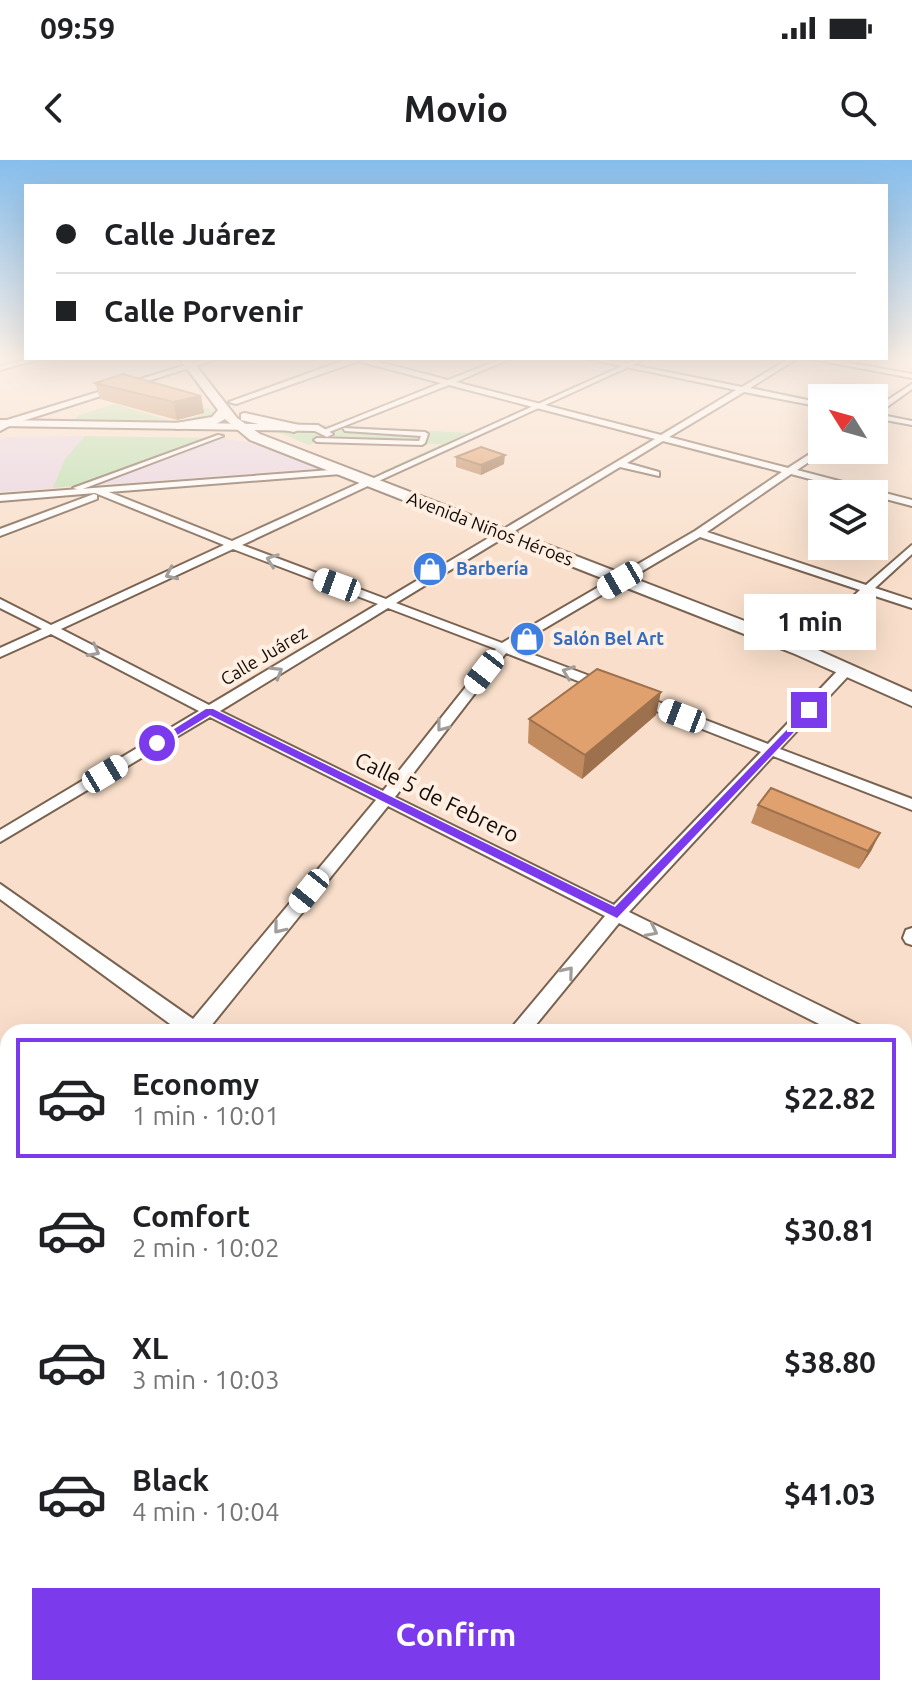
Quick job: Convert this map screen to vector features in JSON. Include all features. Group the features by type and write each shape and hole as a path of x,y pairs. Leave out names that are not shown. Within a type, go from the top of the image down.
{"main road":[{"path":"140,430 278,430"},
{"name":"Avenida Niños Héroes","path":"254,430 341,471 374,479"},
{"path":"279,438 318,438 322,436 319,430"},
{"name":"Avenida Niños Héroes","path":"257,432 912,687"},
{"name":"Avenida Niños Héroes","path":"807,646 912,700"}],"street":[{"path":"322,436 337,430"},
{"path":"322,436 355,442 422,443 425,434 356,430"},
{"path":"355,442 361,430"},
{"path":"0,653 484,430"},
{"path":"630,430 912,503"},
{"name":"Calle Juárez","path":"0,837 676,430"},
{"path":"77,488 220,436"},
{"path":"424,438 463,439"},
{"path":"202,1024 386,798 504,647 699,533 808,459"},
{"path":"619,464 656,474"},
{"path":"0,498 341,471"},
{"path":"0,533 100,492 912,805"},
{"path":"699,533 912,604"},
{"path":"807,646 912,548"},
{"name":"Calle 5 de Febrero","path":"0,603 838,1024"},
{"path":"525,1024 617,913 847,669"},
{"path":"0,890 184,1024"}],"shaded area":[{"path":"85,436 65,459 53,488 0,492 0,440 11,437"},
{"path":"218,438 248,442 320,468 86,486"}],"green space":[{"path":"273,430 410,430 469,433 495,430 391,477 381,472 442,444 317,442 309,445"},
{"path":"85,436 208,438 75,486 53,488 65,459"}],"building":[{"path":"481,447 505,455 481,465 456,457"},
{"path":"597,669 661,692 585,755 529,719"},
{"path":"771,788 880,833 868,851 758,805"}],"place":[{"name":"Barbería","path":"430,569"},
{"name":"Salón Bel Art","path":"527,639"}],"route":[{"path":"157,743 210,711 617,913 809,710"}]}
